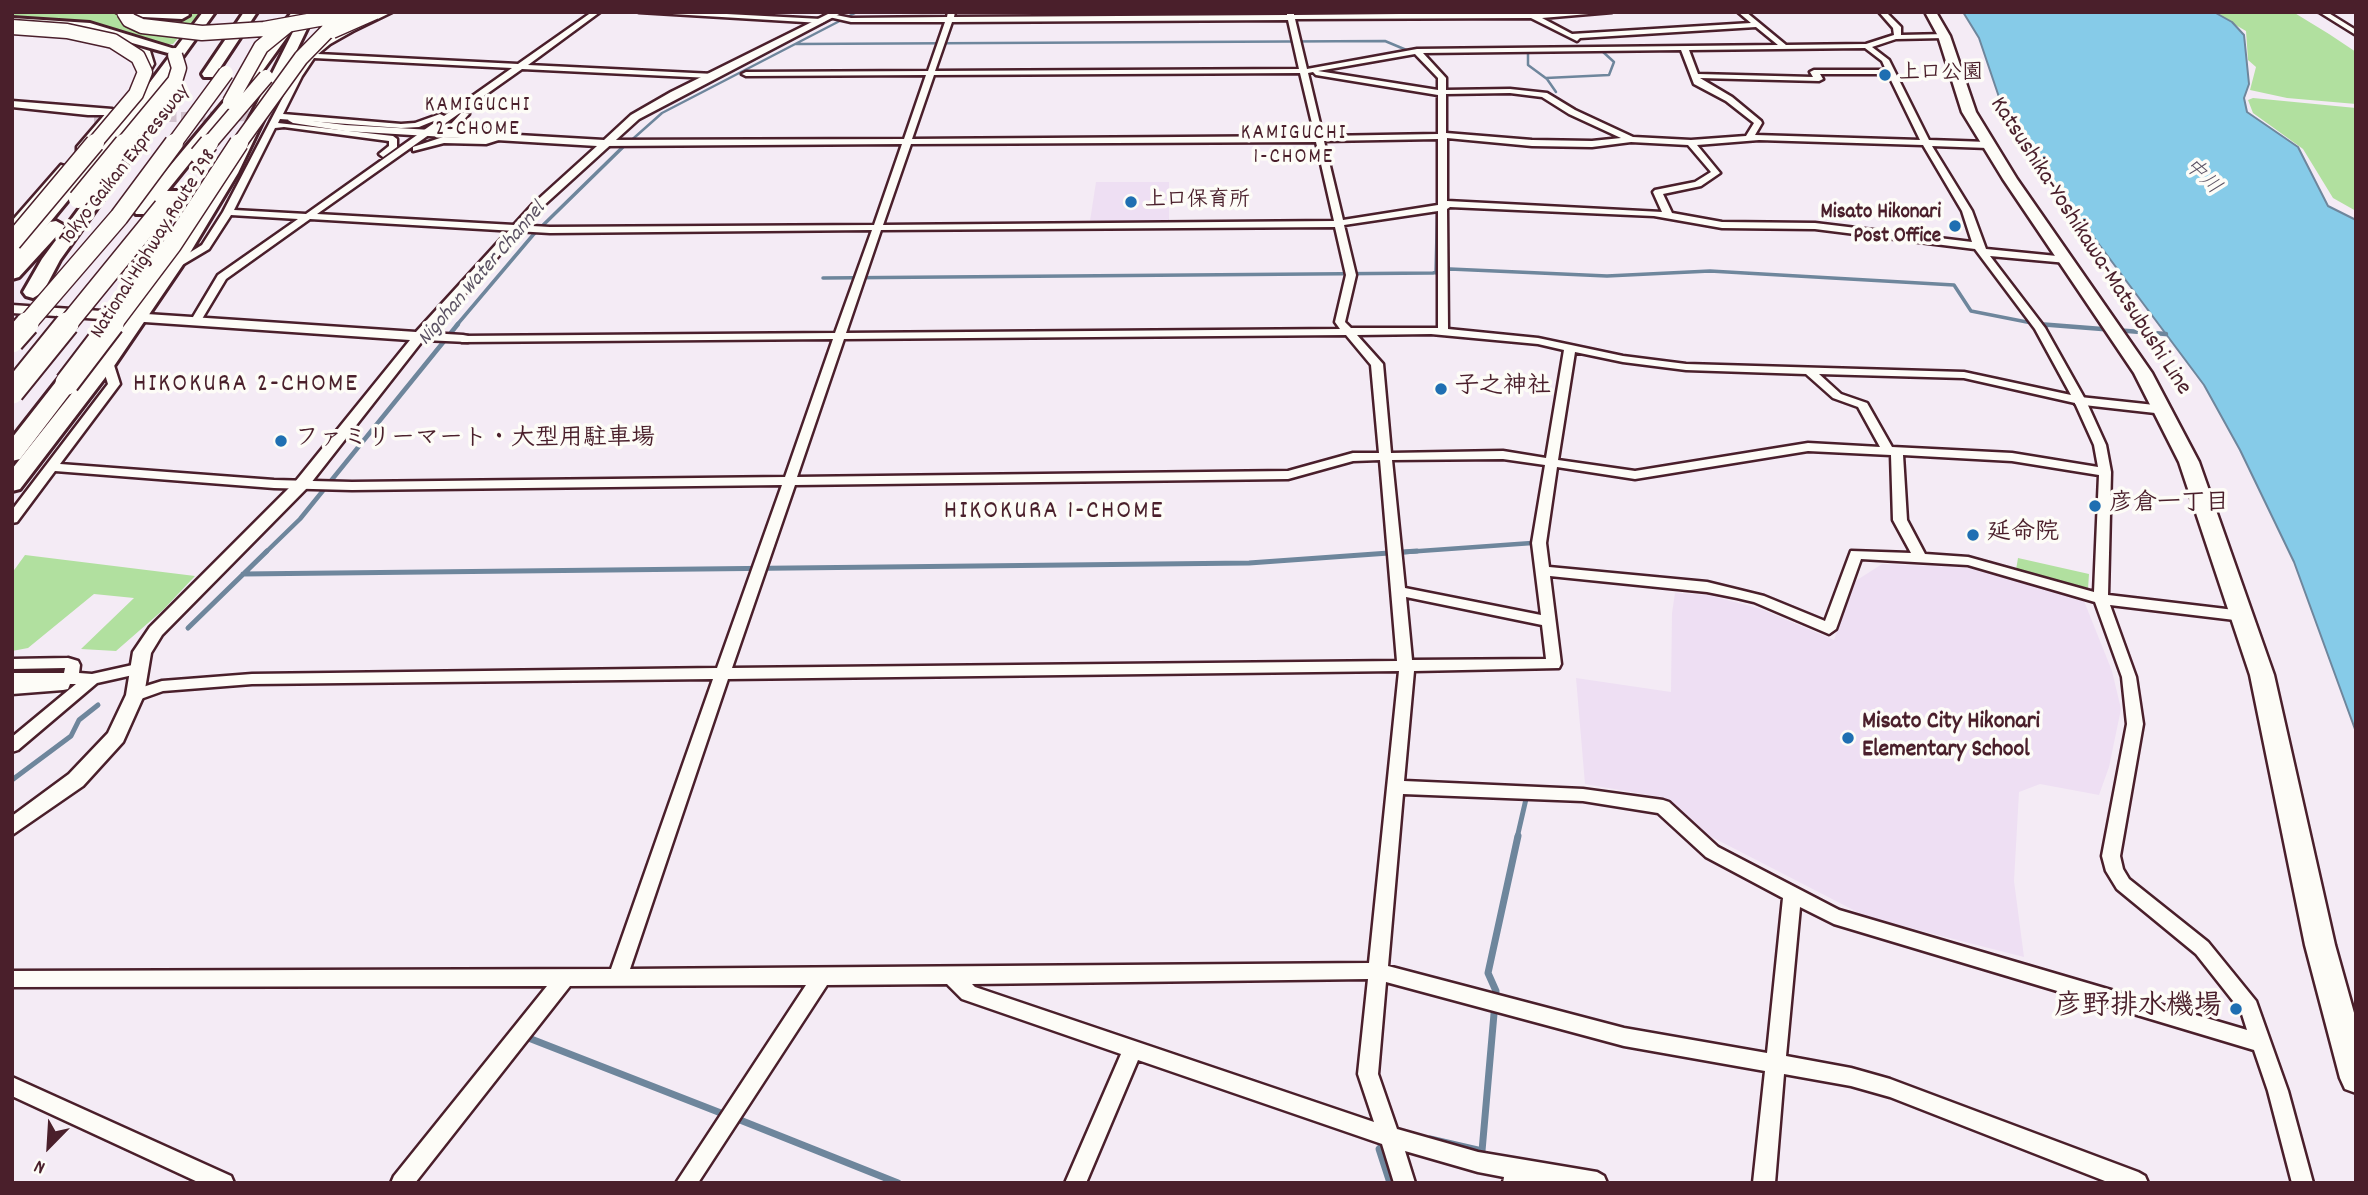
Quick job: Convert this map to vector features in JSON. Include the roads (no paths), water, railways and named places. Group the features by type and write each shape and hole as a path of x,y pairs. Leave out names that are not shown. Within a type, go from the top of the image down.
{"highway":[{"path":"12,16 83,12"},
{"path":"33,292 51,259 83,212 179,85 183,72 172,52 91,12"},
{"path":"124,12 129,20 142,26 202,33 280,27 353,12"},
{"path":"124,12 234,17 307,15"},
{"path":"12,257 153,88 209,12"},
{"name":"Tokyo Gaikan Expressway","path":"12,341 119,217 217,74 251,12"},
{"name":"Tokyo Gaikan Expressway","path":"12,316 136,171 266,12"},
{"path":"12,454 172,245 270,97 300,58 346,12"},
{"path":"199,155 255,89 287,58 322,36 375,12"},
{"path":"307,15 305,37 327,42"},
{"path":"12,393 163,207 199,155 261,47 283,29 307,15"},
{"path":"12,369 243,88 307,15"},
{"name":"National Highway Route 298","path":"12,484 107,362 173,266 230,173 307,15"},
{"path":"12,22 90,27 172,52 179,68 175,81 78,199 12,273"},
{"path":"12,29 67,31 113,41 138,57 145,72 143,83 128,104 12,242"},
{"path":"150,64 197,29"},
{"path":"60,389 159,226 163,207"}],"main road":[{"name":"Katsushika-Yoshikawa-Matsubushi Line","path":"1930,12 1944,36 1958,87 1988,145 2116,331 2164,410 2212,522 2262,675 2320,945 2356,1078"}],"street":[{"path":"173,266 206,247 228,212 312,56 327,42 389,12"},
{"path":"195,322 222,277 597,12"},
{"path":"642,12 835,17 1530,15 1609,12"},
{"path":"1741,12 1783,45"},
{"path":"1882,12 1899,31 1896,37"},
{"path":"2322,12 2356,33"},
{"path":"1290,14 1351,275 1340,322 1377,364 1406,666 1375,971 1368,1074 1405,1183"},
{"path":"618,976 951,15"},
{"path":"1530,15 1597,50"},
{"path":"12,827 76,780 98,759 122,727 135,695 137,669 142,652 165,621 301,485 418,338 515,229 604,143 652,106 835,17"},
{"path":"1572,36 1759,25"},
{"path":"12,29 125,44 147,53 150,64 137,85 12,227"},
{"path":"1303,71 1418,51 1867,46 1896,37 1944,36"},
{"path":"1867,46 1885,60 1888,72 1924,141 1967,211 1980,249 2030,312 2080,400 2099,445 2105,472 2101,599 2129,677 2135,724 2111,856 2115,871 2123,884 2188,935 2230,979 2249,1007 2263,1044 2303,1183"},
{"path":"1684,48 1694,76 1758,123 1749,138"},
{"path":"1418,51 1442,78 1445,206 1443,332"},
{"path":"312,56 746,74 1303,71 1443,92 1544,95 1572,113 1631,139"},
{"path":"1694,76 1819,79 1814,72 1888,72"},
{"path":"12,104 113,112"},
{"path":"278,116 409,126 462,108"},
{"path":"462,108 466,113 454,126 496,132 504,137"},
{"path":"12,110 94,118"},
{"path":"293,120 345,128 635,144 1319,139 1444,135 1531,143 1592,144 1631,139 1691,143 1749,138 1924,141 1988,145"},
{"path":"273,126 284,125 393,139 393,146 379,158 384,163"},
{"path":"384,163 402,158 430,142 457,139 485,141 504,137"},
{"path":"1668,215 1658,192 1698,184 1716,173 1691,143"},
{"path":"228,212 550,230 1339,224 1445,206 1668,215 1722,225 1815,226 2067,260"},
{"path":"12,309 463,339 1443,332 1498,336 1686,367 1772,372 1808,370 1964,375 2080,400 2164,410"},
{"path":"135,695 162,686 252,680 1554,664 1539,543 1570,348"},
{"path":"12,519 54,467 114,384 107,362"},
{"path":"1808,370 1837,397 1863,405 1892,450 1900,520 1920,558"},
{"path":"54,467 301,485 352,486 1288,475 1353,457 1503,455 1642,475 1808,447 2012,457 2105,472"},
{"path":"1542,571 1727,591 1759,599 1829,629 1856,554 1980,563 2101,599 2243,616"},
{"path":"1398,591 1548,621"},
{"path":"12,664 68,663 73,666 71,678"},
{"path":"12,689 55,687 137,669"},
{"path":"12,678 92,679"},
{"path":"12,746 92,679"},
{"path":"1395,788 1583,794 1663,807 1712,852 1834,916 2263,1044"},
{"path":"1764,1183 1774,1061 1793,895"},
{"path":"12,979 822,977 1375,971 1624,1037 1774,1061 1890,1088 2138,1183"},
{"path":"949,974 969,993 1390,1137 1478,1161 1515,1175 1597,1183"},
{"path":"401,1183 566,977"},
{"path":"686,1183 822,977"},
{"path":"1075,1183 1133,1050"},
{"path":"12,1086 224,1183"}],"water":[{"name":"中川","path":"1963,12 2214,12 2232,22 2244,35 2249,84 2244,98 2247,112 2298,147 2328,206 2356,220 2356,732 2294,562 2240,450 2204,385 2027,148 2001,103 1979,38"}],"waterway":[{"name":"Nigohan Water Channel","path":"626,145 662,113 857,12"},
{"path":"796,44 1385,41 1416,54"},
{"path":"1546,78 1609,75 1614,62 1602,51"},
{"path":"1528,52 1528,65 1547,79 1556,92"},
{"name":"Nigohan Water Channel","path":"456,326 533,235 627,143"},
{"path":"1436,272 1438,192"},
{"path":"1436,272 1450,269 1607,276 1710,271 1954,285 1971,311 2047,326"},
{"path":"823,278 1436,272"},
{"name":"Nigohan Water Channel","path":"265,553 300,519 458,324"},
{"path":"2038,324 2166,334"},
{"path":"1392,553 1532,543"},
{"name":"Nigohan Water Channel","path":"243,574 267,551"},
{"path":"243,574 1249,563 1417,551"},
{"name":"Nigohan Water Channel","path":"188,628 243,574"},
{"name":"Nigohan Water Channel","path":"12,780 71,736 79,720 98,705"},
{"path":"1517,838 1526,799"},
{"path":"1430,1139 1482,1151 1496,991 1488,973 1518,836"},
{"path":"526,1037 726,1115"},
{"path":"735,1118 898,1183"},
{"path":"1387,1142 1379,1149 1390,1183"}],"tunnel":[{"path":"94,118 253,116 293,120"}],"place":[{"name":"上口公園","path":"1885,75"},
{"name":"上口保育所","path":"1131,202"},
{"name":"Misato Hikonari Post Office","path":"1955,226"},
{"name":"子之神社","path":"1441,389"},
{"name":"ファミリーマート・大型用駐車場","path":"281,441"},
{"name":"彦倉一丁目","path":"2095,506"},
{"name":"延命院","path":"1973,535"},
{"name":"Misato City Hikonari Elementary School","path":"1848,738"},
{"name":"彦野排水機場","path":"2236,1009"}],"district":[{"name":"KAMIGUCHI 2-CHOME","path":"478,119"},
{"name":"KAMIGUCHI 1-CHOME","path":"1294,147"},
{"name":"HIKOKURA 2-CHOME","path":"246,386"},
{"name":"HIKOKURA 1-CHOME","path":"1054,513"}]}
